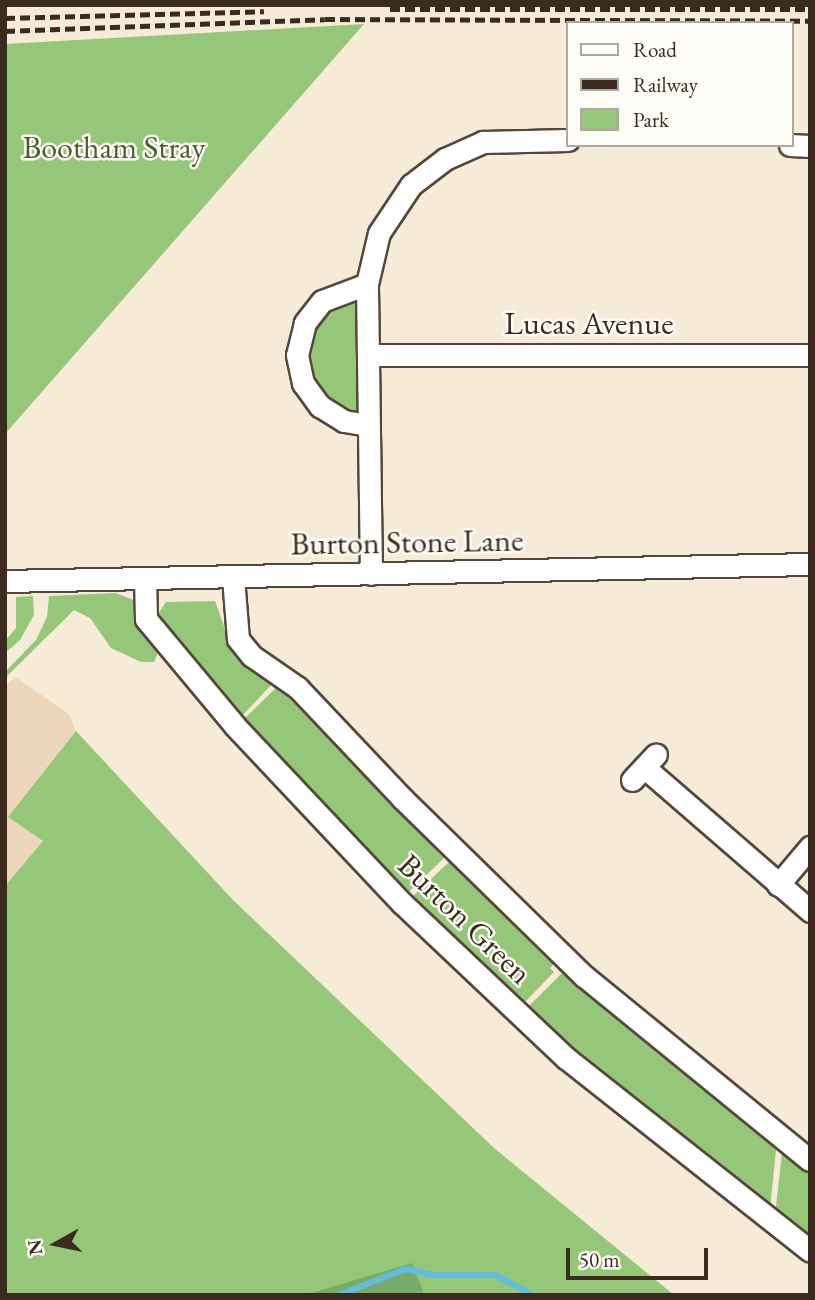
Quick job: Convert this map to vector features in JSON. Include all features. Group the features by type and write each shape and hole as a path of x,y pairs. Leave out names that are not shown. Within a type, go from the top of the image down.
{"street":[{"path":"371,574 367,284 373,251 386,217 426,172 483,142 566,140"},
{"path":"367,284 323,301 305,323 297,355 303,383 320,406 344,421 368,425"},
{"name":"Lucas Avenue","path":"369,355 810,355"},
{"name":"Burton Stone Lane","path":"5,581 810,564"},
{"name":"Burton Green","path":"233,577 239,639 252,656 298,688 584,976 810,1160"},
{"name":"Burton Green","path":"145,578 146,619 236,726 402,903 566,1058 810,1251"},
{"path":"644,767 810,911"},
{"path":"778,885 810,847"}],"shaded area":[{"path":"15,677 69,714 76,731 9,816 43,841 5,886 5,686"}],"green space":[{"name":"Bootham Stray","path":"364,24 5,434 5,44"},
{"path":"358,296 360,416 347,413 322,397 305,361 312,326 335,302"},
{"path":"115,593 136,601 160,648 154,662 141,662 111,648 90,618 74,610 5,678 5,672 36,640 47,617 49,596"},
{"path":"33,596 34,615 20,640 5,653 5,641 16,628 16,597"},
{"path":"215,601 234,654 273,683 241,717 158,614 166,602"},
{"path":"278,686 444,858 409,892 243,720"},
{"path":"76,731 233,900 494,1148 674,1295 5,1295 5,886 43,841 8,817"},
{"path":"449,862 554,964 550,968 554,972 522,1005 411,898"},
{"path":"563,972 776,1149 770,1210 526,1009"},
{"path":"782,1153 810,1173 810,1241 775,1215"},
{"path":"412,1263 423,1291 421,1295 305,1295"}],"waterway":[{"path":"339,1295 405,1269 433,1275 495,1275 533,1295"}],"railway":[{"path":"390,9 810,9"},
{"path":"5,18 264,11"},
{"path":"5,31 325,19 810,21"}]}
